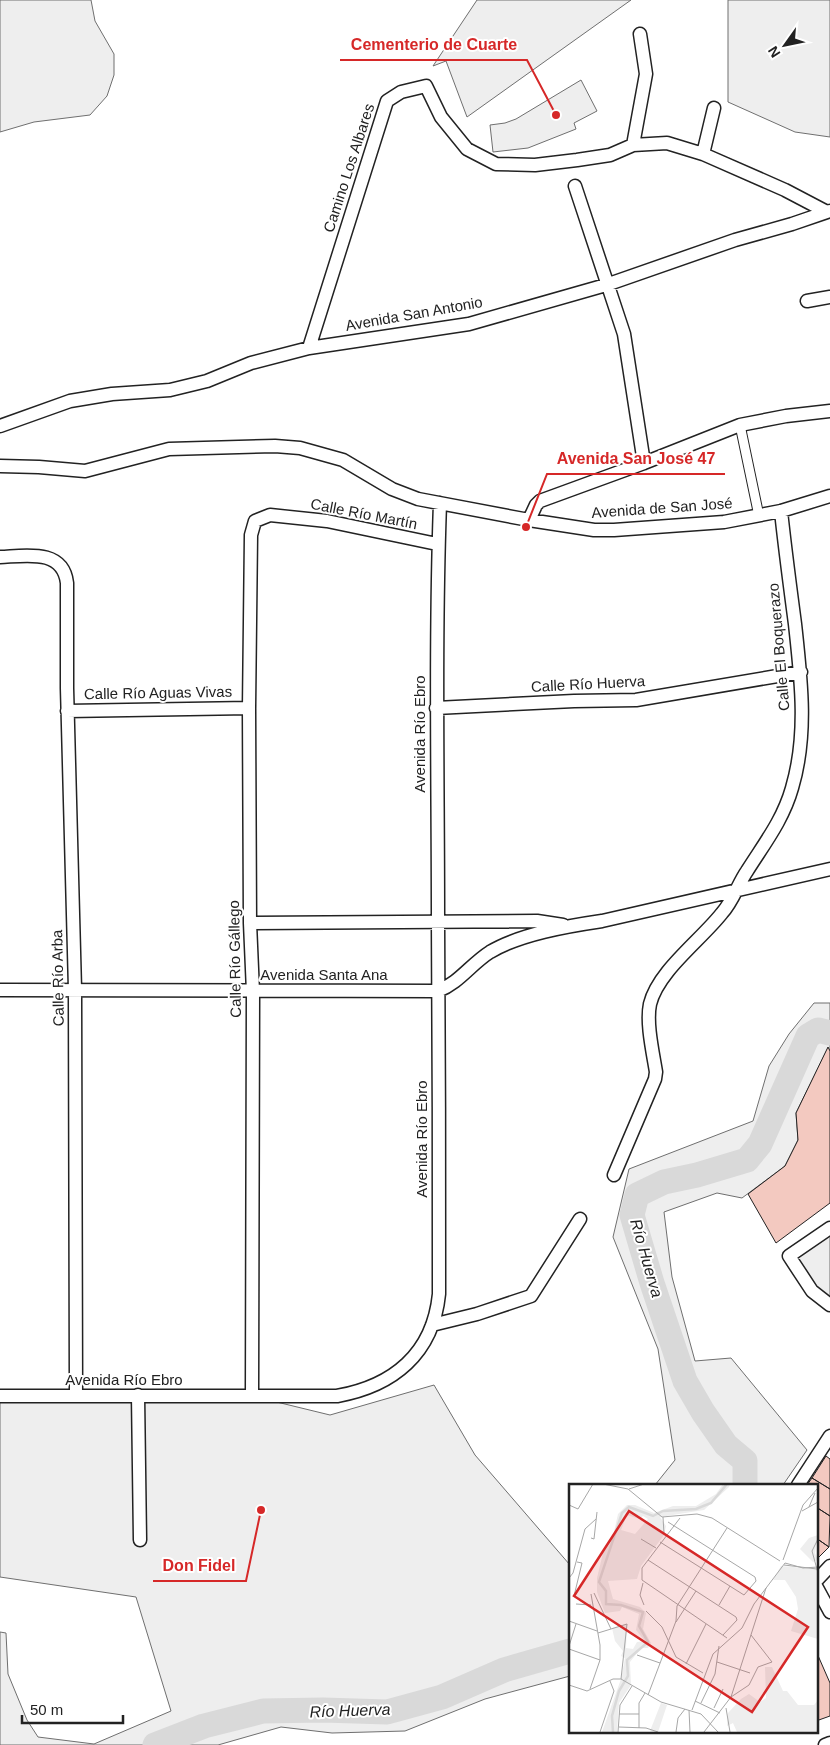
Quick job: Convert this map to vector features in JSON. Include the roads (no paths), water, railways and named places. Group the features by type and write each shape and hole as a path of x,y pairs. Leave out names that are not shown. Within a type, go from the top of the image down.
{"street":[{"path":"633,145 646,74 640,34"},
{"name":"Camino Los Albares","path":"309,348 387,101 401,92 426,86 441,117 467,149 496,164 535,165 577,160 610,155 633,145 667,143 703,154 828,211"},
{"path":"703,154 714,108"},
{"path":"575,186 627,347 644,463"},
{"name":"Avenida San Antonio","path":"0,426 70,401 112,394 170,390 207,381 251,363 309,348 469,324 606,285 735,240 792,224 828,211"},
{"path":"807,301 830,297"},
{"path":"529,520 540,501 740,425 786,416 830,411"},
{"path":"740,425 759,516"},
{"name":"Avenida de San José","path":"0,466 85,471 169,449 274,446 300,448 343,460 392,489 405,494 440,503 571,528 614,530 724,522 781,511 830,496"},
{"name":"Avenida Río Ebro","path":"0,1396 337,1396 372,1387 390,1378 411,1360 420,1348 432,1325 439,1294 436,708 437,544 440,503"},
{"name":"Calle El Boquerazo","path":"614,1175 655,1079 656,1072 649,1020 653,996 667,973 724,912 734,892 777,825 792,789 802,732 800,672 781,511"},
{"name":"Calle Río Martín","path":"255,521 270,515 327,521 437,544"},
{"name":"Calle Río Gállego","path":"252,1396 253,992 250,923 249,708 251,535 255,521"},
{"name":"Calle Río Arba","path":"0,557 41,556 52,560 58,563 64,572 67,584 68,711 75,989 76,1396"},
{"name":"Calle Río Huerva","path":"436,708 636,700 800,672"},
{"name":"Calle Río Aguas Vivas","path":"68,711 249,708"},
{"path":"438,991 454,983 490,952 524,938 570,926 602,921 830,869"},
{"path":"250,923 536,921 570,926"},
{"name":"Avenida Santa Ana","path":"0,990 438,991"},
{"path":"432,1325 477,1314 531,1296 580,1218"},
{"path":"830,1228 789,1256 812,1291 830,1305"},
{"path":"138,1396 140,1540"},
{"name":"Avenida Río Ebro","path":"0,1402 13,1397"},
{"path":"799,1484 830,1436"},
{"path":"818,1579 830,1566"},
{"path":"818,1590 830,1612"},
{"path":"825,1745 830,1743"}],"waterway":[{"name":"Río Huerva","path":"745,1484 745,1461 726,1445 703,1412 685,1381 652,1283 632,1215 637,1195 664,1182 697,1175 747,1160 760,1144 808,1036 818,1030 830,1033"},
{"name":"Río Huerva","path":"155,1745 204,1726 263,1711 387,1712 442,1697 504,1670 569,1651"}],"place":[{"name":"Cementerio de Cuarte","path":"556,115"},
{"name":"Avenida San José 47","path":"526,527"},
{"name":"Don Fidel","path":"261,1510"}]}
